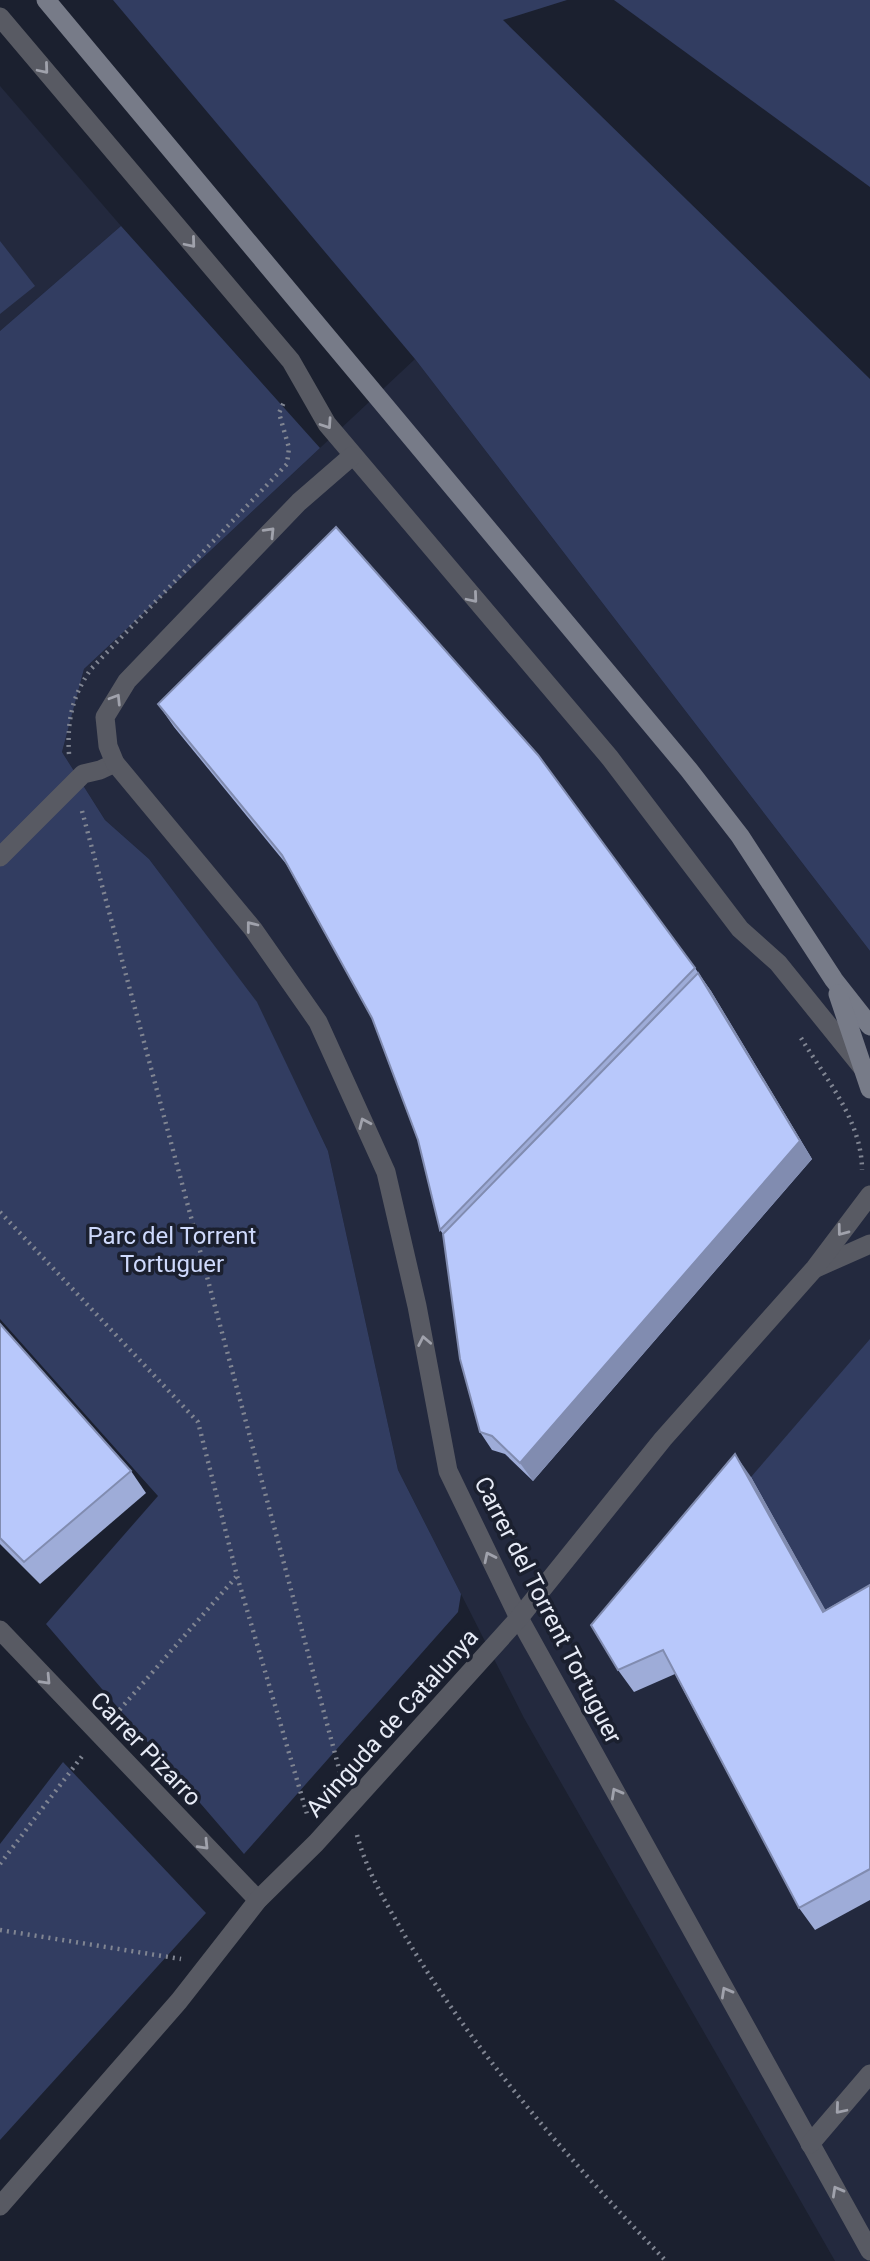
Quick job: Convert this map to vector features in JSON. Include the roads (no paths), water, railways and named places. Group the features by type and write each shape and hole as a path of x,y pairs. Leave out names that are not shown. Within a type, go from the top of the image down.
{"main road":[{"path":"46,0 689,770 740,835 834,980 870,1026"},
{"path":"834,980 870,1089"}],"street":[{"path":"0,17 291,360 327,425 352,456 610,758 740,929 778,963 862,1068"},
{"path":"0,857 83,774 100,771 115,763 108,746 105,717 127,681 299,502 352,456"},
{"name":"Carrer del Torrent Tortuguer","path":"115,763 253,929 318,1022 386,1172 417,1306 448,1471 519,1618 870,2251"},
{"name":"Avinguda de Catalunya","path":"0,2206 209,1964 258,1900 316,1843 519,1618 663,1439 816,1268 869,1196"},
{"name":"Avinguda de Catalunya","path":"816,1268 870,1244"},
{"name":"Carrer Pizarro","path":"0,1630 258,1900"},
{"path":"810,2144 870,2074"}],"park label":[{"name":"Parc del Torrent Tortuguer","path":"172,1250"}]}
